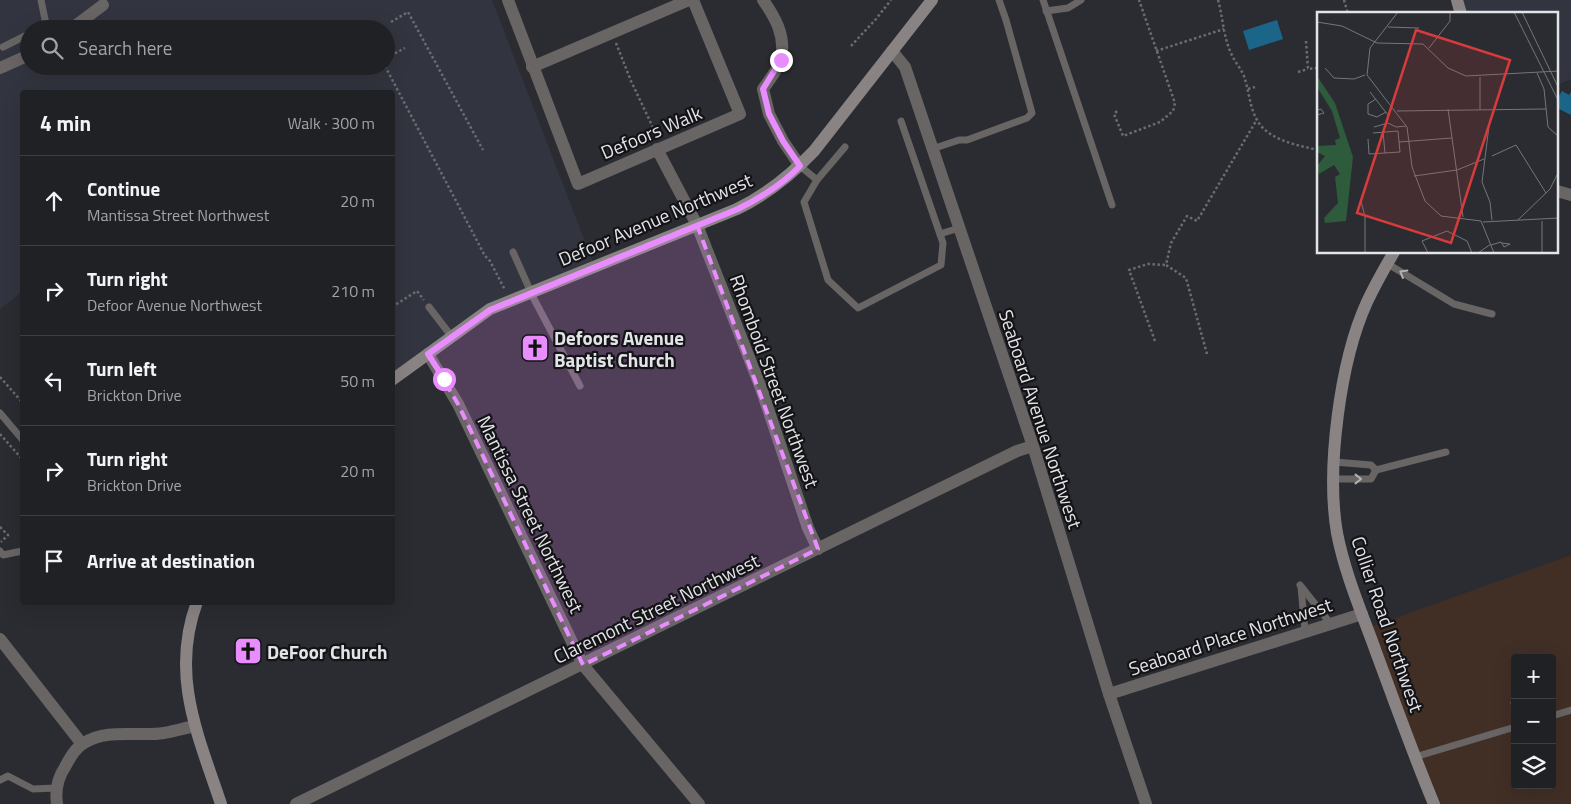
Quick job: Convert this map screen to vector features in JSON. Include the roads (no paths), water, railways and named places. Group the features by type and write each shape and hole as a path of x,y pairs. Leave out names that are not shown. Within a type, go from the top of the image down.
{"street":[{"name":"Defoors Walk","path":"508,0 532,67 578,184 740,114 691,0 532,67"},
{"path":"763,0 774,15 782,39 781,60 763,89 769,114 783,141 800,166"},
{"name":"Defoor Avenue Northwest","path":"395,378 490,310 756,200 775,187 800,166 814,151 932,0"},
{"path":"1456,0 1460,12"},
{"path":"83,20 103,5"},
{"name":"Seaboard Avenue Northwest","path":"892,51 905,67 1032,446 1109,694 1146,804"},
{"path":"0,68 20,59"},
{"name":"Rhomboid Street Northwest","path":"659,148 697,225 761,388 808,528 818,549"},
{"path":"1558,191 1571,195"},
{"name":"Collier Road Northwest","path":"1391,258 1366,303 1353,339 1337,418 1334,462 1334,507 1342,556 1434,804"},
{"name":"Mantissa Street Northwest","path":"428,354 458,404 583,665 699,804"},
{"name":"Claremont Street Northwest","path":"296,804 1017,451 1032,446"},
{"path":"193,605 185,657 186,677 195,726 221,804"},
{"name":"Seaboard Place Northwest","path":"1109,694 1362,614"},
{"path":"0,640 82,744"},
{"path":"57,804 56,788 59,776 71,755 90,739 105,735 164,733 195,726"}],"lane":[{"path":"41,0 45,20"},
{"path":"932,149 959,140 967,140 1027,118 1032,113 999,0"},
{"path":"1042,0 1112,205"},
{"path":"1046,11 1068,8 1082,0"},
{"path":"3,47 20,38"},
{"path":"846,147 816,180 804,202 828,280 858,308 941,265 943,243 901,121"},
{"path":"800,166 816,180"},
{"path":"940,234 959,228"},
{"path":"513,252 530,292 580,386"},
{"path":"1391,258 1419,282 1454,304 1492,314"},
{"path":"429,307 452,337"},
{"path":"0,414 20,437"},
{"path":"1334,479 1371,479 1376,470 1446,452"},
{"path":"1334,462 1371,465 1376,470"},
{"path":"0,552 3,555 20,551"},
{"path":"1305,631 1300,585 1330,624"},
{"path":"1556,715 1571,710"},
{"path":"1415,757 1511,728"},
{"path":"0,780 8,776 33,789 56,788"}],"water":[{"path":"1277,20 1283,39 1249,50 1243,31"},
{"path":"1562,91 1569,95 1571,92 1571,115 1558,108 1558,97"}],"place":[{"name":"Defoors Avenue Baptist Church","path":"535,348"},
{"name":"DeFoor Church","path":"248,651"}]}
